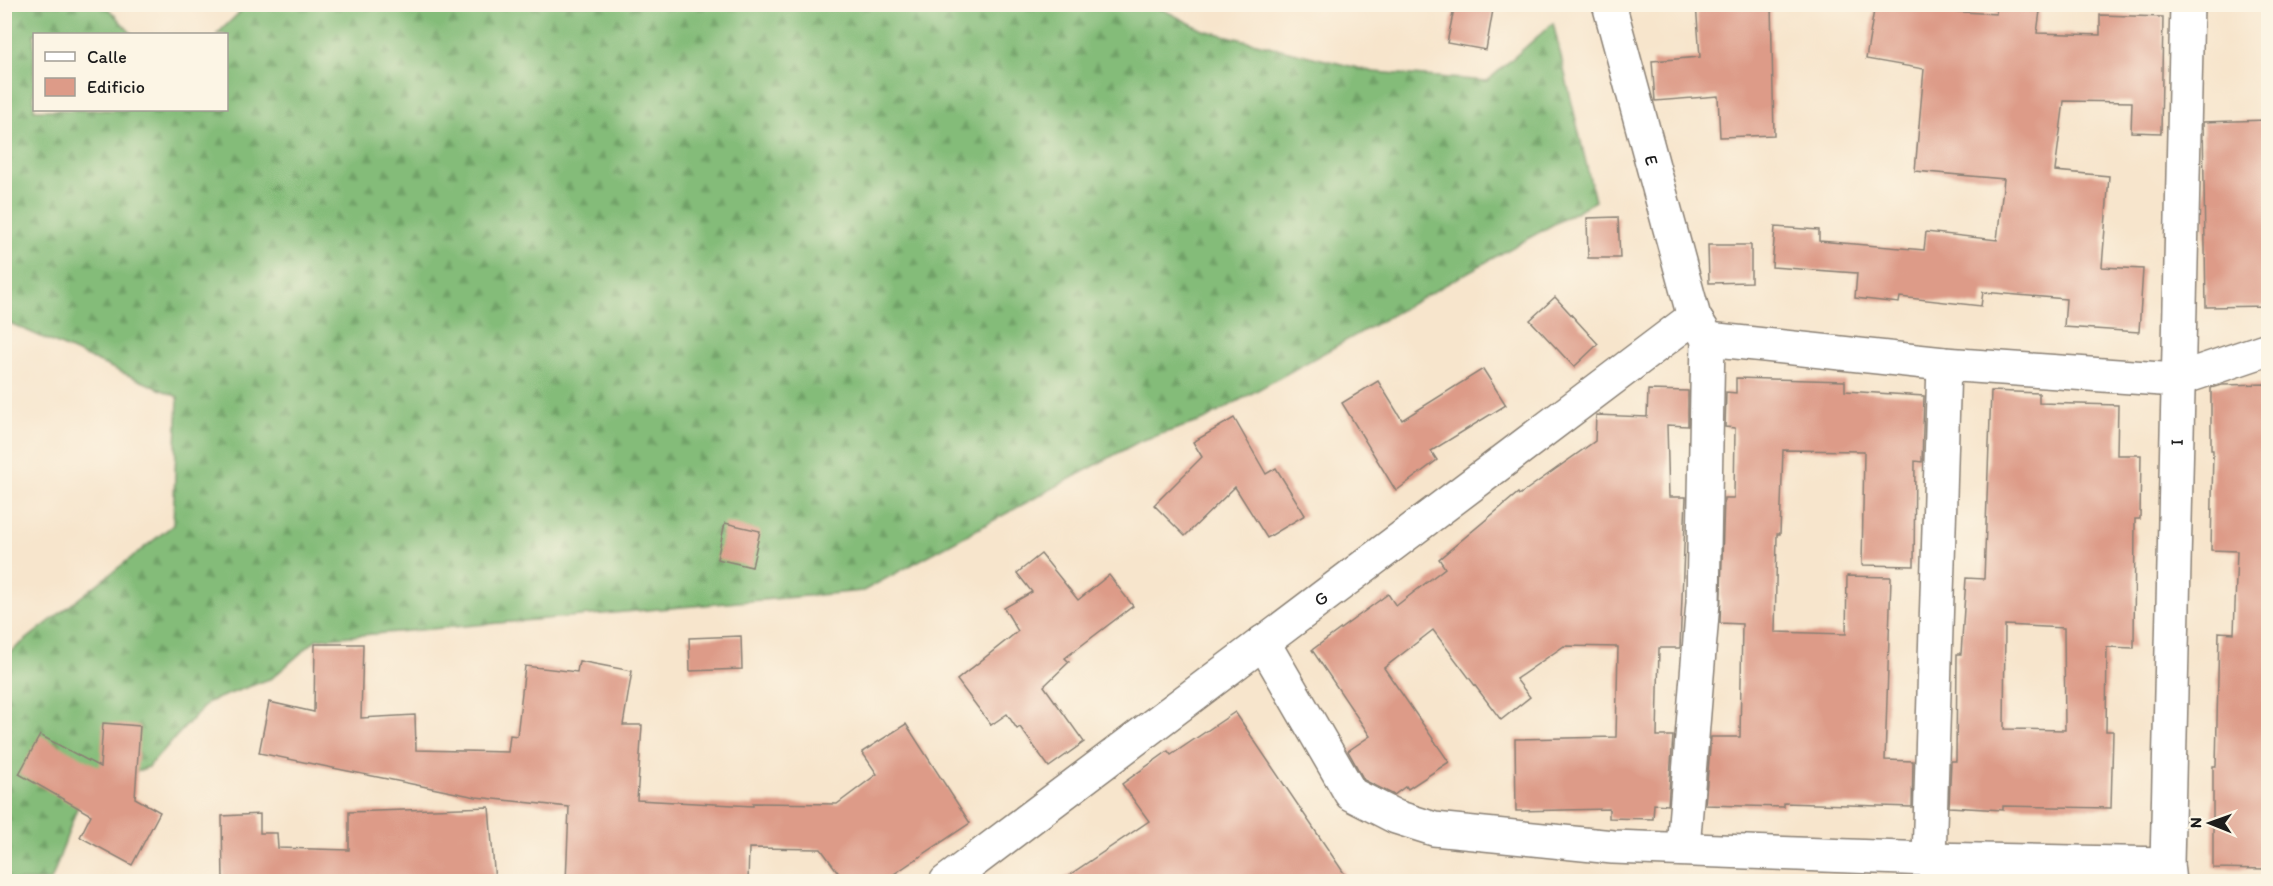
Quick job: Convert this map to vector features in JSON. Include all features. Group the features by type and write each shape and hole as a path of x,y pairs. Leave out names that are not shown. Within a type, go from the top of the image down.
{"street":[{"name":"E","path":"1609,4 1701,328 1703,602 1683,848"},
{"name":"I","path":"2168,873 2176,380 2187,4"},
{"path":"1701,328 1944,364 2176,380 2268,349"},
{"name":"G","path":"946,882 1263,642 1701,328"},
{"path":"1929,859 1944,364"},
{"path":"1263,642 1351,794 1396,817 1434,830 1613,847 1929,859 2168,873"}],"green space":[{"path":"5,5 105,5 131,33 33,33 33,111 228,111 228,33 218,33 240,12 240,5 1154,5 1203,30 1374,72 1487,81 1553,23 1595,201 1204,420 1140,441 863,591 317,639 272,678 208,702 148,767 82,794 51,881 5,881 5,656 173,525 178,397 5,321"}],"building":[{"path":"1455,4 1494,4 1486,50 1447,43"},
{"path":"1696,4 1771,4 1774,135 1720,137 1718,96 1655,101 1652,61 1700,57"},
{"path":"1875,4 1908,4 1948,11 1996,14 1997,4 2041,4 2037,33 2100,35 2100,15 2163,17 2161,133 2131,132 2132,102 2064,101 2055,171 2109,176 2102,267 2143,269 2139,332 2064,327 2066,299 1983,292 1981,306 1900,297 1899,303 1855,298 1857,273 1772,267 1775,227 1819,230 1819,241 1924,250 1926,232 1997,240 2004,179 1915,171 1924,69 1866,59"},
{"path":"2268,120 2268,306 2206,307 2203,122"},
{"path":"1618,217 1620,258 1588,258 1587,218"},
{"path":"1708,245 1751,245 1751,282 1709,283"},
{"path":"1555,297 1598,344 1574,367 1530,320"},
{"path":"1483,369 1506,405 1431,451 1437,460 1396,491 1342,403 1378,381 1402,420"},
{"path":"1736,378 1845,381 1845,391 1924,396 1922,462 1915,461 1914,566 1862,565 1864,451 1783,450 1780,534 1777,534 1775,632 1846,634 1847,576 1891,577 1885,760 1913,761 1912,807 1784,803 1784,807 1705,805 1711,737 1740,737 1742,624 1720,623 1724,498 1734,498 1735,428 1725,427 1726,392 1736,393"},
{"path":"2268,384 2268,869 2213,868 2213,766 2216,766 2219,632 2234,633 2237,551 2211,550 2213,450 2211,450 2211,388 2221,385"},
{"path":"1648,390 1688,391 1688,426 1667,425 1669,497 1686,497 1680,648 1659,648 1657,736 1673,736 1668,805 1654,804 1653,819 1609,818 1609,809 1516,811 1515,739 1616,737 1618,647 1564,646 1516,679 1530,697 1501,720 1433,630 1384,668 1449,762 1408,789 1406,786 1394,795 1364,780 1348,751 1370,736 1312,650 1388,594 1396,606 1445,568 1439,559 1518,493 1519,495 1595,441 1596,415 1647,417"},
{"path":"1991,391 2039,393 2039,403 2118,405 2117,455 2141,455 2140,519 2135,519 2134,648 2107,647 2106,731 2113,731 2111,808 2003,806 2003,810 1949,807 1951,761 1956,761 1957,654 1961,654 1966,578 1984,579","holes":["2005,625 2064,628 2065,730 2004,729"]},
{"path":"1234,418 1266,474 1276,468 1305,515 1267,538 1235,487 1185,536 1154,505 1202,457 1193,442"},
{"path":"725,523 760,531 752,567 717,559"},
{"path":"1041,554 1078,600 1109,575 1133,606 1065,658 1069,662 1044,686 1084,742 1049,767 1020,727 1017,729 1007,714 991,725 957,680 1018,631 1004,608 1032,592 1017,573"},
{"path":"741,636 742,669 690,671 689,638"},
{"path":"315,644 363,644 361,718 415,715 416,750 508,752 510,735 517,736 525,666 577,672 579,661 632,671 623,725 642,725 637,800 753,806 753,803 837,804 877,774 862,752 906,724 970,823 882,882 845,882 821,849 749,848 748,882 566,882 569,807 476,797 259,753 269,702 314,712"},
{"path":"1235,712 1350,882 1059,882 1149,821 1122,784 1168,751 1171,755"},
{"path":"103,723 140,726 135,798 160,812 132,865 80,837 91,815 19,774 40,735 100,767"},
{"path":"489,807 495,882 223,882 222,816 260,814 260,833 277,833 278,848 349,850 349,812"}]}
